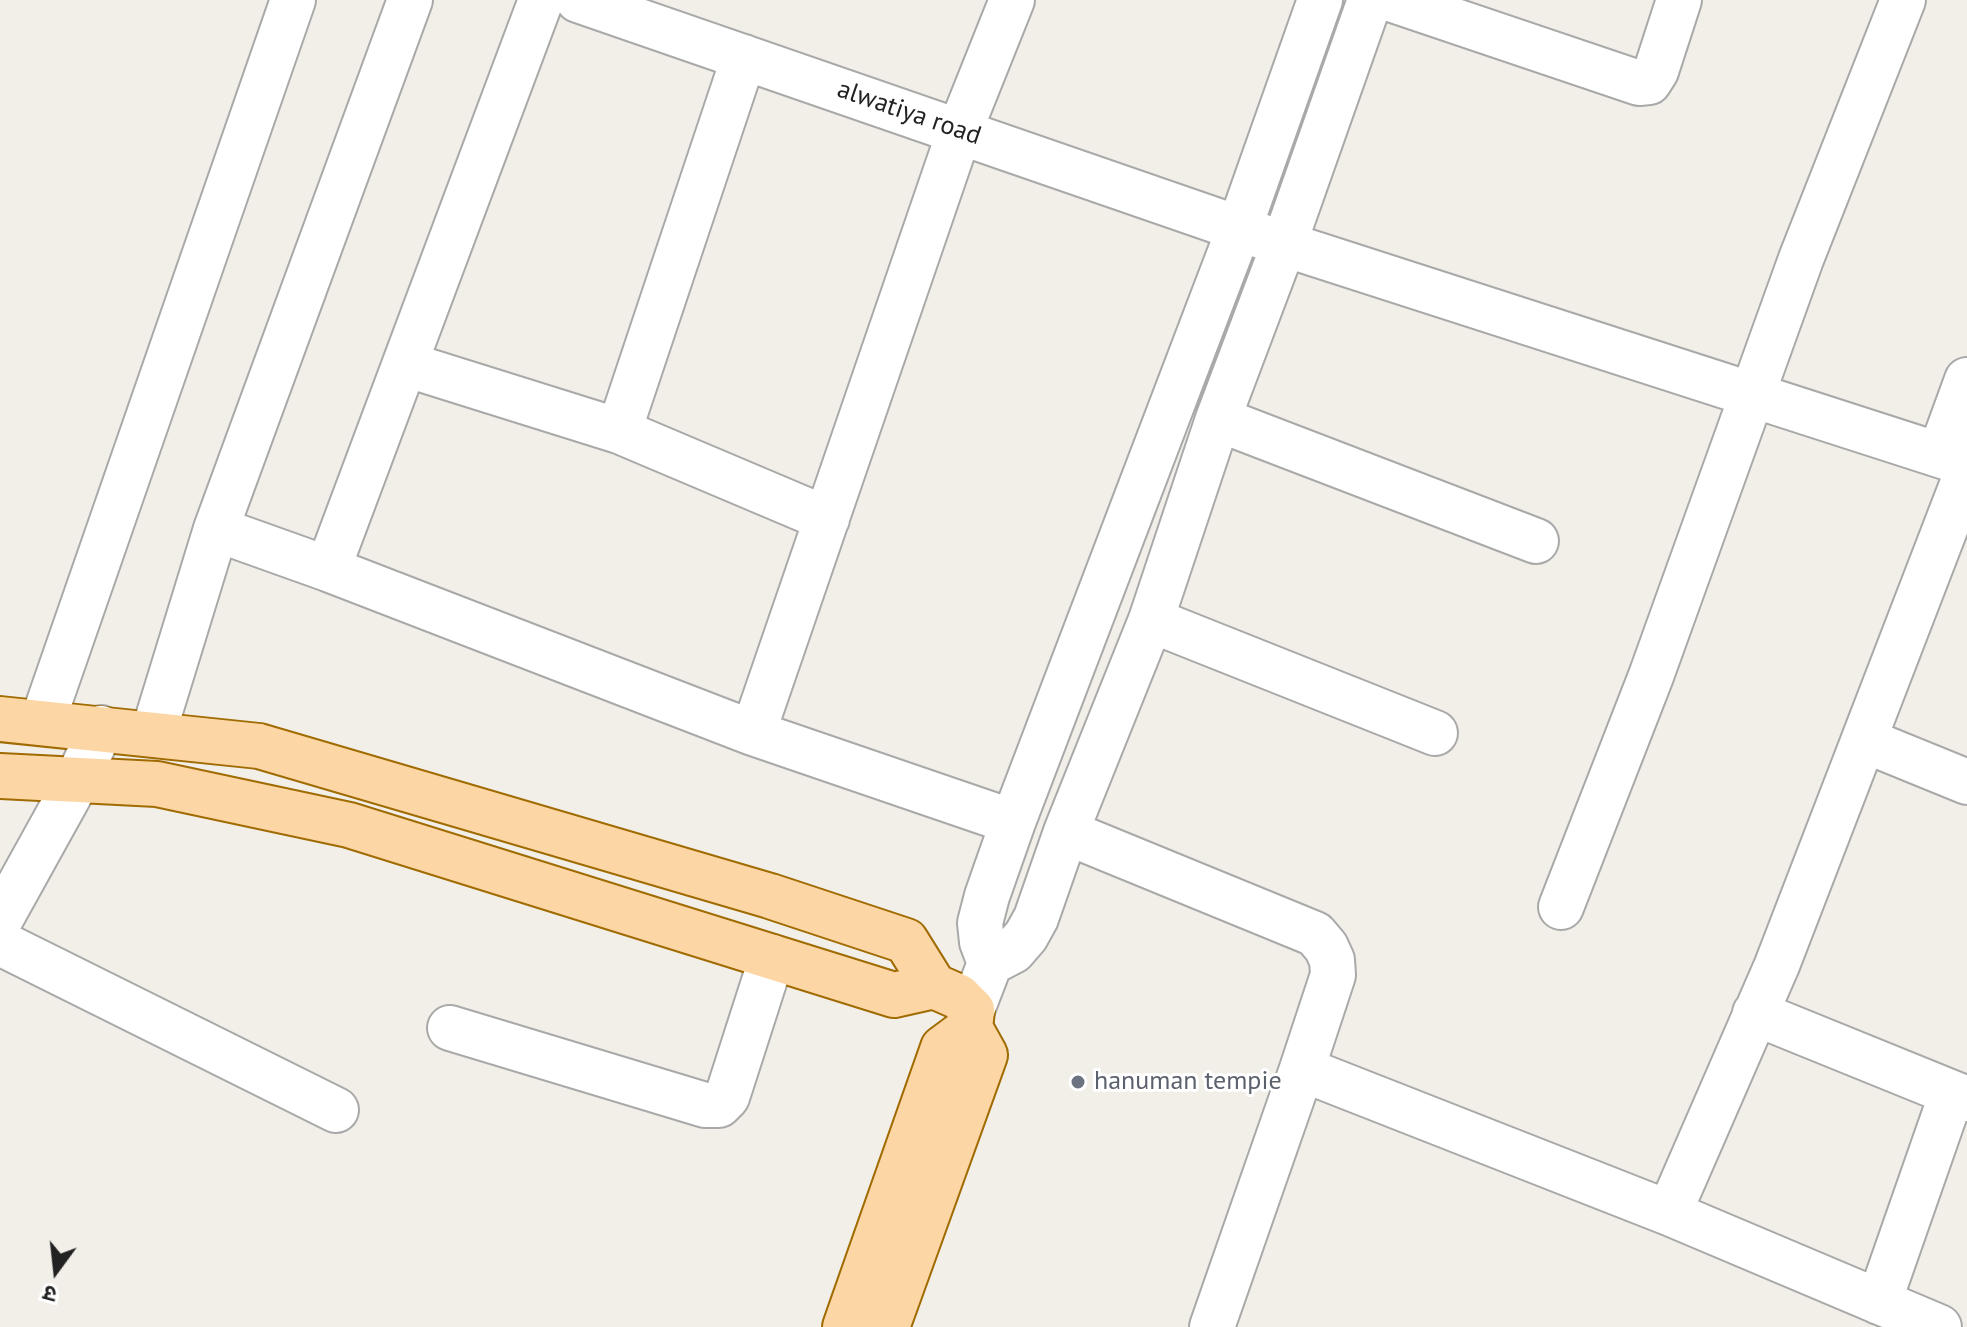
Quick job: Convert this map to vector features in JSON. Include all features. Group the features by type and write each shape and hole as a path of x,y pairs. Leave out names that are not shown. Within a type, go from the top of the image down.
{"main road":[{"path":"21,721 259,746 770,896 906,941 934,986 959,997 985,1055 887,1327"},
{"path":"0,776 157,784 349,825 894,995 934,986"},
{"path":"524,881 535,827"},
{"path":"845,1327 943,1048 971,1019"}],"street":[{"path":"21,721 293,0"},
{"path":"153,734 216,529 410,0"},
{"path":"328,569 541,0"},
{"name":"alwatiya road","path":"578,0 1239,229 1751,393 1958,463"},
{"path":"753,733 960,130 1012,0"},
{"path":"971,1019 990,963 982,942 980,923 1013,822 1239,229 1320,0"},
{"path":"990,963 1013,951 1036,918 1066,832 1151,620 1218,419 1370,0"},
{"path":"1393,0 1639,83 1649,82 1656,71 1679,0"},
{"path":"1561,907 1651,676 1751,393 1903,0"},
{"path":"619,431 744,57"},
{"path":"405,364 619,431 827,519"},
{"path":"1669,1213 1777,965 1864,740 1958,463 1967,380"},
{"path":"1218,419 1536,541"},
{"path":"216,529 753,733 1013,822"},
{"path":"1151,620 1435,733"},
{"path":"0,920 77,781 101,728"},
{"path":"1864,740 1967,782"},
{"path":"1066,832 1315,934 1332,960 1333,975 1212,1327"},
{"path":"0,943 336,1110"},
{"path":"450,1028 691,1101 719,1105 727,1097 772,957"},
{"path":"1755,1013 1960,1096 1879,1302"},
{"path":"1302,1069 1669,1213 1939,1327"}],"place":[{"name":"hanuman tempie","path":"1078,1082"}]}
